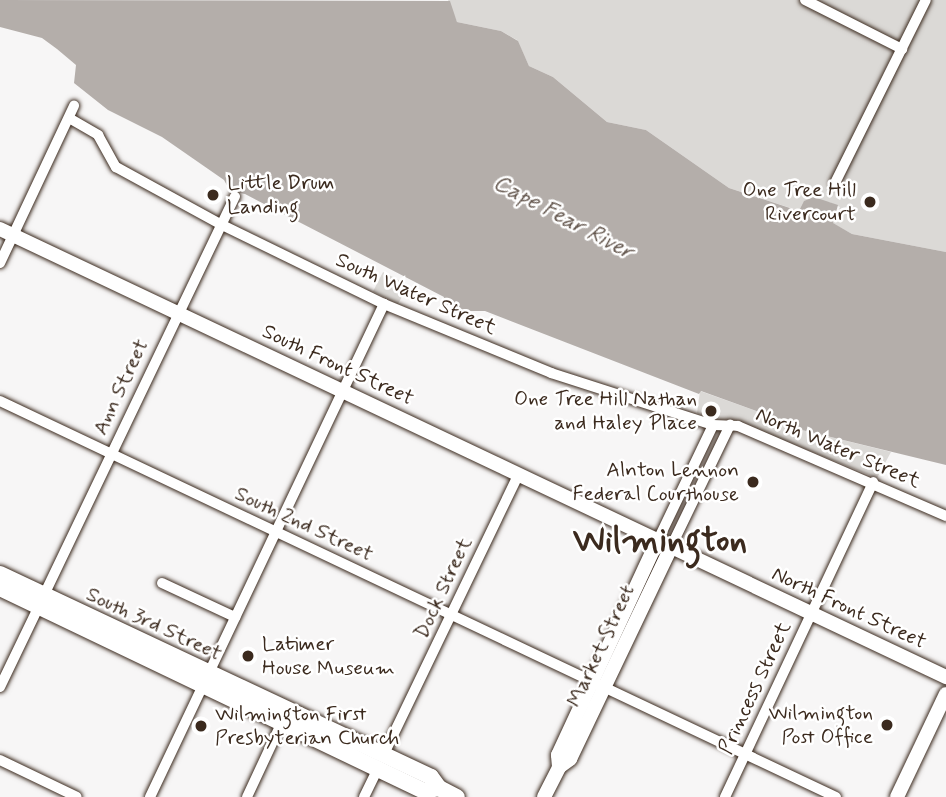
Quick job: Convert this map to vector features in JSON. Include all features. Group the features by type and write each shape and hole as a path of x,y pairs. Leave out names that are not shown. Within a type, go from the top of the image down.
{"main road":[{"name":"South Front Street","path":"7,232 658,540"},
{"name":"North Front Street","path":"658,540 946,677"},
{"name":"Market Street","path":"598,684 658,540"},
{"name":"Market Street","path":"544,797 559,767 558,755 671,547"},
{"name":"South 3rd Street","path":"0,574 41,600 381,762"},
{"name":"South 3rd Street","path":"0,588 41,600"},
{"name":"South 3rd Street","path":"206,679 282,722 381,762 430,777 439,788 457,797"},
{"path":"897,797 946,694"}],"street":[{"path":"805,0 902,48"},
{"path":"835,183 926,0"},
{"path":"0,263 7,232 74,106"},
{"name":"South Water Street","path":"69,118 98,135 116,167 219,224 384,304 551,373 713,425"},
{"name":"Ann Street","path":"0,687 219,224 236,196"},
{"path":"150,797 384,304"},
{"name":"South 2nd Street","path":"0,401 836,797"},
{"name":"North Water Street","path":"713,425 730,425 873,482 946,516"},
{"name":"Market Street","path":"658,540 713,425"},
{"name":"Market Street","path":"671,547 730,425"},
{"name":"Dock Street","path":"364,797 519,474"},
{"name":"Princess Street","path":"724,797 873,482"},
{"path":"162,583 235,617"},
{"path":"247,797 282,722"},
{"path":"0,761 77,797"}],"shaded area":[{"path":"448,0 946,0 946,252 852,234 832,223 840,207 829,202 800,211 729,188 646,130 607,122 553,77 529,66 517,40 501,31 457,22"},
{"path":"383,272 408,285 398,304 373,292"},
{"path":"700,391 770,416 770,422 891,452 877,478 738,422 713,421 697,413"}],"water":[{"name":"Cape Fear River","path":"0,0 450,1 457,22 501,31 518,41 529,66 553,77 607,122 646,130 729,188 799,211 804,201 814,197 838,205 833,223 852,234 946,252 946,465 769,422 770,416 701,391 699,394 485,311 465,311 443,303 444,297 245,194 230,191 224,180 162,137 108,110 74,83 76,65 57,49 42,38 0,27"}],"place":[{"name":"Little Drum Landing","path":"213,195"},
{"name":"One Tree Hill Rivercourt","path":"870,202"},
{"name":"One Tree Hill Nathan and Haley Place","path":"711,411"},
{"name":"Alnton Lennon Federal Courthouse","path":"753,482"},
{"name":"Latimer House Museum","path":"248,656"},
{"name":"Wilmington Post Office","path":"887,725"},
{"name":"Wilmington First Presbyterian Church","path":"201,726"}],"district":[{"name":"Wilmington","path":"660,541"}]}
